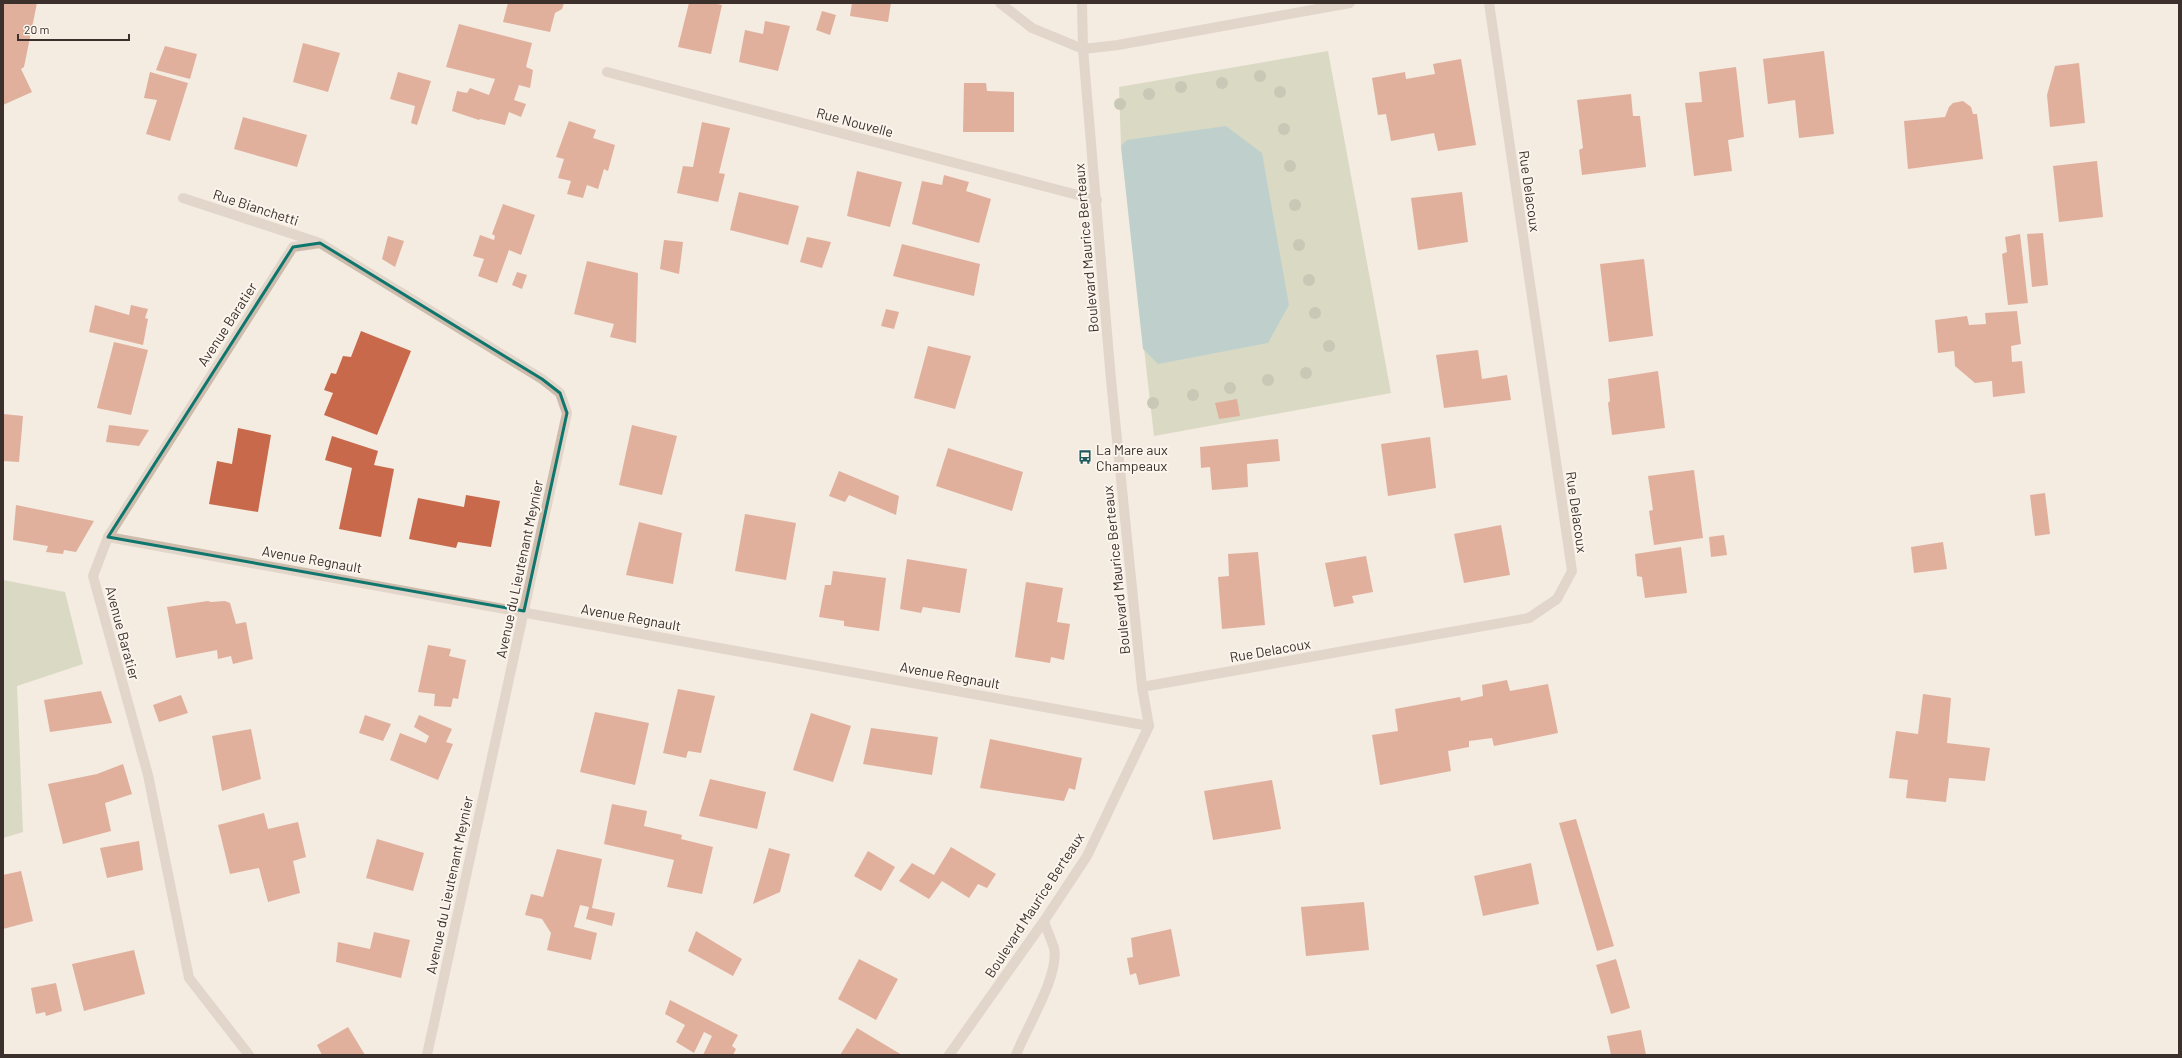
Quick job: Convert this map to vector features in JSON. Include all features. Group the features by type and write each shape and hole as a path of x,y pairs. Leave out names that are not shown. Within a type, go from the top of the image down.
{"street":[{"path":"1000,3 1032,28 1084,50 1350,3"},
{"name":"Boulevard Maurice Berteaux","path":"949,1055 1044,921 1087,856 1149,726 1142,687 1111,380 1084,50 1082,3"},
{"name":"Rue Delacoux","path":"1142,687 1529,618 1556,599 1572,572 1489,3"},
{"name":"Rue Nouvelle","path":"607,72 1097,200"},
{"name":"Rue Bianchetti","path":"183,198 320,243"},
{"name":"Avenue Baratier","path":"250,1055 190,978 148,775 93,576 108,536 293,247 320,243"},
{"name":"Avenue du Lieutenant Meynier","path":"320,243 542,379 560,393 567,413 427,1055"},
{"name":"Avenue Regnault","path":"108,536 1149,726"},
{"path":"1016,1055 1037,1011 1054,963 1054,948 1044,921"}],"highlighted area":[{"path":"320,243 542,379 560,393 567,413 524,611 108,537 293,247"}],"green space":[{"path":"1328,51 1391,393 1154,436 1121,146 1119,87"},
{"path":"3,580 65,592 83,664 17,686 23,832 3,838"}],"water":[{"path":"1226,126 1262,153 1289,305 1268,343 1158,364 1143,349 1121,146 1127,140"}],"building":[{"path":"3,3 37,3 24,67 21,69 32,92 3,105"},
{"path":"508,3 564,3 562,9 555,13 550,32 503,22"},
{"path":"689,3 712,3 722,5 711,54 678,47"},
{"path":"852,3 891,3 888,22 850,16"},
{"path":"822,11 836,15 830,35 816,30"},
{"path":"765,21 790,26 778,71 739,62 745,30 763,34"},
{"path":"459,24 532,43 526,67 533,70 530,88 519,85 514,100 526,104 521,117 509,112 505,125 479,120 452,111 457,91 467,93 470,88 489,95 495,79 446,67"},
{"path":"303,43 340,53 328,92 293,82"},
{"path":"165,46 197,54 190,79 156,70"},
{"path":"1824,51 1834,134 1799,138 1795,100 1768,104 1763,59"},
{"path":"1461,59 1476,145 1438,151 1434,133 1391,141 1386,114 1378,115 1372,78 1405,72 1406,79 1435,74 1433,64"},
{"path":"2079,63 2085,123 2050,127 2047,95 2055,66"},
{"path":"1736,67 1744,137 1728,140 1732,171 1694,176 1685,103 1702,102 1699,72"},
{"path":"150,72 188,83 170,141 146,134 157,100 144,98"},
{"path":"398,72 431,81 417,125 411,123 415,106 390,99"},
{"path":"964,83 986,83 987,91 1014,92 1014,132 963,132"},
{"path":"1631,94 1633,116 1640,116 1646,167 1582,175 1579,150 1583,148 1577,100"},
{"path":"1963,101 1971,107 1973,114 1977,114 1983,159 1908,169 1904,121 1945,117 1949,107 1953,103"},
{"path":"243,117 307,135 297,167 234,149"},
{"path":"569,121 596,130 593,138 615,145 608,171 604,169 598,189 587,185 583,198 567,194 571,181 558,178 564,159 556,157"},
{"path":"702,122 730,128 719,173 725,174 718,202 677,193 683,166 693,167"},
{"path":"2097,161 2103,217 2059,222 2053,166"},
{"path":"857,171 902,182 890,227 847,216"},
{"path":"944,175 969,182 966,191 991,199 979,243 912,224 922,181 942,185"},
{"path":"739,192 799,206 788,245 730,230"},
{"path":"1462,192 1468,242 1418,250 1411,198"},
{"path":"503,204 535,215 521,255 509,250 497,283 478,276 484,259 473,256 480,235 494,240 495,236 492,234"},
{"path":"2043,233 2048,285 2032,287 2027,234"},
{"path":"2020,234 2028,303 2008,305 2002,254 2007,252 2005,237"},
{"path":"388,236 404,241 395,267 382,259"},
{"path":"807,237 831,242 822,268 800,262"},
{"path":"664,240 683,242 679,274 660,269"},
{"path":"902,244 980,264 974,296 893,276"},
{"path":"1644,259 1653,336 1609,342 1600,264"},
{"path":"587,261 638,273 636,343 610,337 614,324 574,314"},
{"path":"517,272 527,275 522,289 512,285"},
{"path":"95,305 129,315 131,305 148,309 145,318 148,319 143,345 89,332"},
{"path":"886,309 899,312 894,329 881,326"},
{"path":"2017,311 2021,344 2011,346 2012,362 2022,361 2025,393 1993,397 1992,381 1975,383 1955,366 1954,351 1938,353 1935,320 1967,316 1969,325 1986,324 1985,313"},
{"path":"361,331 411,351 377,435 324,415 333,393 324,390 331,373 336,374 343,356 351,357"},
{"path":"114,342 148,350 131,415 97,408"},
{"path":"928,346 971,356 955,409 914,398"},
{"path":"1478,350 1482,379 1507,375 1511,400 1444,408 1436,355"},
{"path":"1658,371 1665,428 1612,435 1608,403 1610,401 1608,379"},
{"path":"1237,399 1240,416 1219,419 1215,403"},
{"path":"3,414 23,416 19,462 3,461"},
{"path":"109,425 149,430 139,446 106,442"},
{"path":"632,425 677,436 662,495 619,485"},
{"path":"238,428 271,435 258,512 209,504 217,461 232,464"},
{"path":"332,436 378,451 374,465 394,469 381,537 339,529 352,468 325,460"},
{"path":"1430,437 1436,488 1388,496 1381,444"},
{"path":"1278,439 1280,461 1247,464 1248,487 1212,490 1210,467 1201,468 1200,447"},
{"path":"948,448 1023,472 1012,511 936,486"},
{"path":"1694,470 1703,538 1654,545 1649,511 1653,510 1648,476"},
{"path":"839,471 899,496 896,515 849,495 845,502 829,496"},
{"path":"2045,493 2050,534 2035,536 2030,495"},
{"path":"466,495 500,501 491,547 458,542 456,548 409,539 418,498 464,507"},
{"path":"16,505 94,521 76,552 64,550 63,554 46,552 48,546 13,540"},
{"path":"745,514 796,523 786,580 735,571"},
{"path":"639,522 682,533 673,584 626,575"},
{"path":"1501,525 1510,575 1464,583 1454,534"},
{"path":"1724,535 1727,555 1711,557 1709,537"},
{"path":"1943,542 1947,569 1914,573 1911,547"},
{"path":"1681,547 1687,593 1645,598 1642,577 1637,576 1635,554"},
{"path":"1258,552 1265,625 1222,629 1218,577 1229,576 1228,554"},
{"path":"1366,556 1373,592 1352,596 1354,603 1334,607 1325,563"},
{"path":"907,559 967,569 960,613 923,607 921,613 900,609"},
{"path":"833,571 886,578 879,631 844,626 844,621 819,617 825,585 831,585"},
{"path":"1026,582 1063,588 1057,622 1070,624 1064,660 1051,657 1050,663 1015,657"},
{"path":"208,601 225,601 230,603 236,624 246,622 253,659 233,664 231,656 218,659 217,650 176,658 167,607"},
{"path":"428,645 451,649 449,656 466,660 458,699 453,698 451,707 434,706 435,694 418,692"},
{"path":"1507,680 1510,691 1548,684 1558,733 1494,746 1492,738 1469,741 1469,747 1448,751 1451,771 1380,785 1372,735 1398,731 1395,709 1460,697 1461,701 1483,696 1482,685"},
{"path":"678,689 715,696 701,753 688,751 686,758 663,753"},
{"path":"101,691 112,723 50,732 44,700"},
{"path":"1923,694 1951,698 1947,743 1990,748 1985,781 1949,778 1946,802 1906,798 1908,780 1889,778 1896,731 1918,734"},
{"path":"181,695 188,713 159,722 153,705"},
{"path":"595,712 649,723 635,785 580,772"},
{"path":"811,713 851,726 833,782 793,770"},
{"path":"365,715 391,724 383,741 359,733"},
{"path":"419,715 452,729 446,742 453,744 438,780 390,760 400,733 426,743 429,736 414,727"},
{"path":"871,728 938,737 932,775 863,764"},
{"path":"251,729 261,779 222,791 212,736"},
{"path":"990,739 1082,758 1075,790 1069,788 1064,801 980,788"},
{"path":"123,764 132,794 105,803 111,831 63,844 48,784 97,774"},
{"path":"710,779 766,792 757,829 699,816"},
{"path":"1272,780 1281,829 1213,840 1204,791"},
{"path":"612,804 647,811 644,826 682,835 681,839 713,847 702,894 667,887 674,860 604,844"},
{"path":"264,813 268,829 298,822 306,857 293,861 300,893 268,902 259,868 230,874 218,825"},
{"path":"1576,819 1614,946 1597,951 1559,823"},
{"path":"377,839 424,853 413,891 366,878"},
{"path":"139,841 143,870 107,878 100,848"},
{"path":"951,847 996,874 987,888 978,884 969,898 942,881 929,899 899,881 912,863 934,875"},
{"path":"769,848 790,854 780,892 753,904"},
{"path":"557,849 602,859 592,908 615,913 612,926 586,919 589,907 580,905 574,927 597,933 591,960 547,950 551,933 542,919 525,915 531,894 543,897"},
{"path":"868,851 895,867 881,891 854,876"},
{"path":"1531,863 1539,904 1483,916 1474,876"},
{"path":"21,871 33,921 3,929 3,875"},
{"path":"1364,902 1369,950 1306,956 1301,907"},
{"path":"1171,929 1180,976 1139,985 1136,973 1130,975 1127,958 1133,957 1131,938"},
{"path":"696,931 742,959 733,976 688,951"},
{"path":"374,932 410,940 401,978 336,962 338,942 370,949"},
{"path":"134,950 145,994 84,1011 72,964"},
{"path":"859,959 898,979 876,1020 838,999"},
{"path":"1616,959 1630,1008 1611,1014 1596,965"},
{"path":"56,983 62,1011 46,1016 45,1012 36,1014 31,988"},
{"path":"670,1000 738,1035 732,1046 736,1049 733,1055 703,1055 712,1036 704,1032 694,1053 676,1042 685,1025 665,1014"},
{"path":"348,1027 365,1055 322,1055 317,1045"},
{"path":"857,1028 902,1055 840,1055"},
{"path":"1641,1030 1646,1055 1611,1055 1607,1036"}],"place":[{"name":"La Mare aux Champeaux","path":"1085,457"}]}
